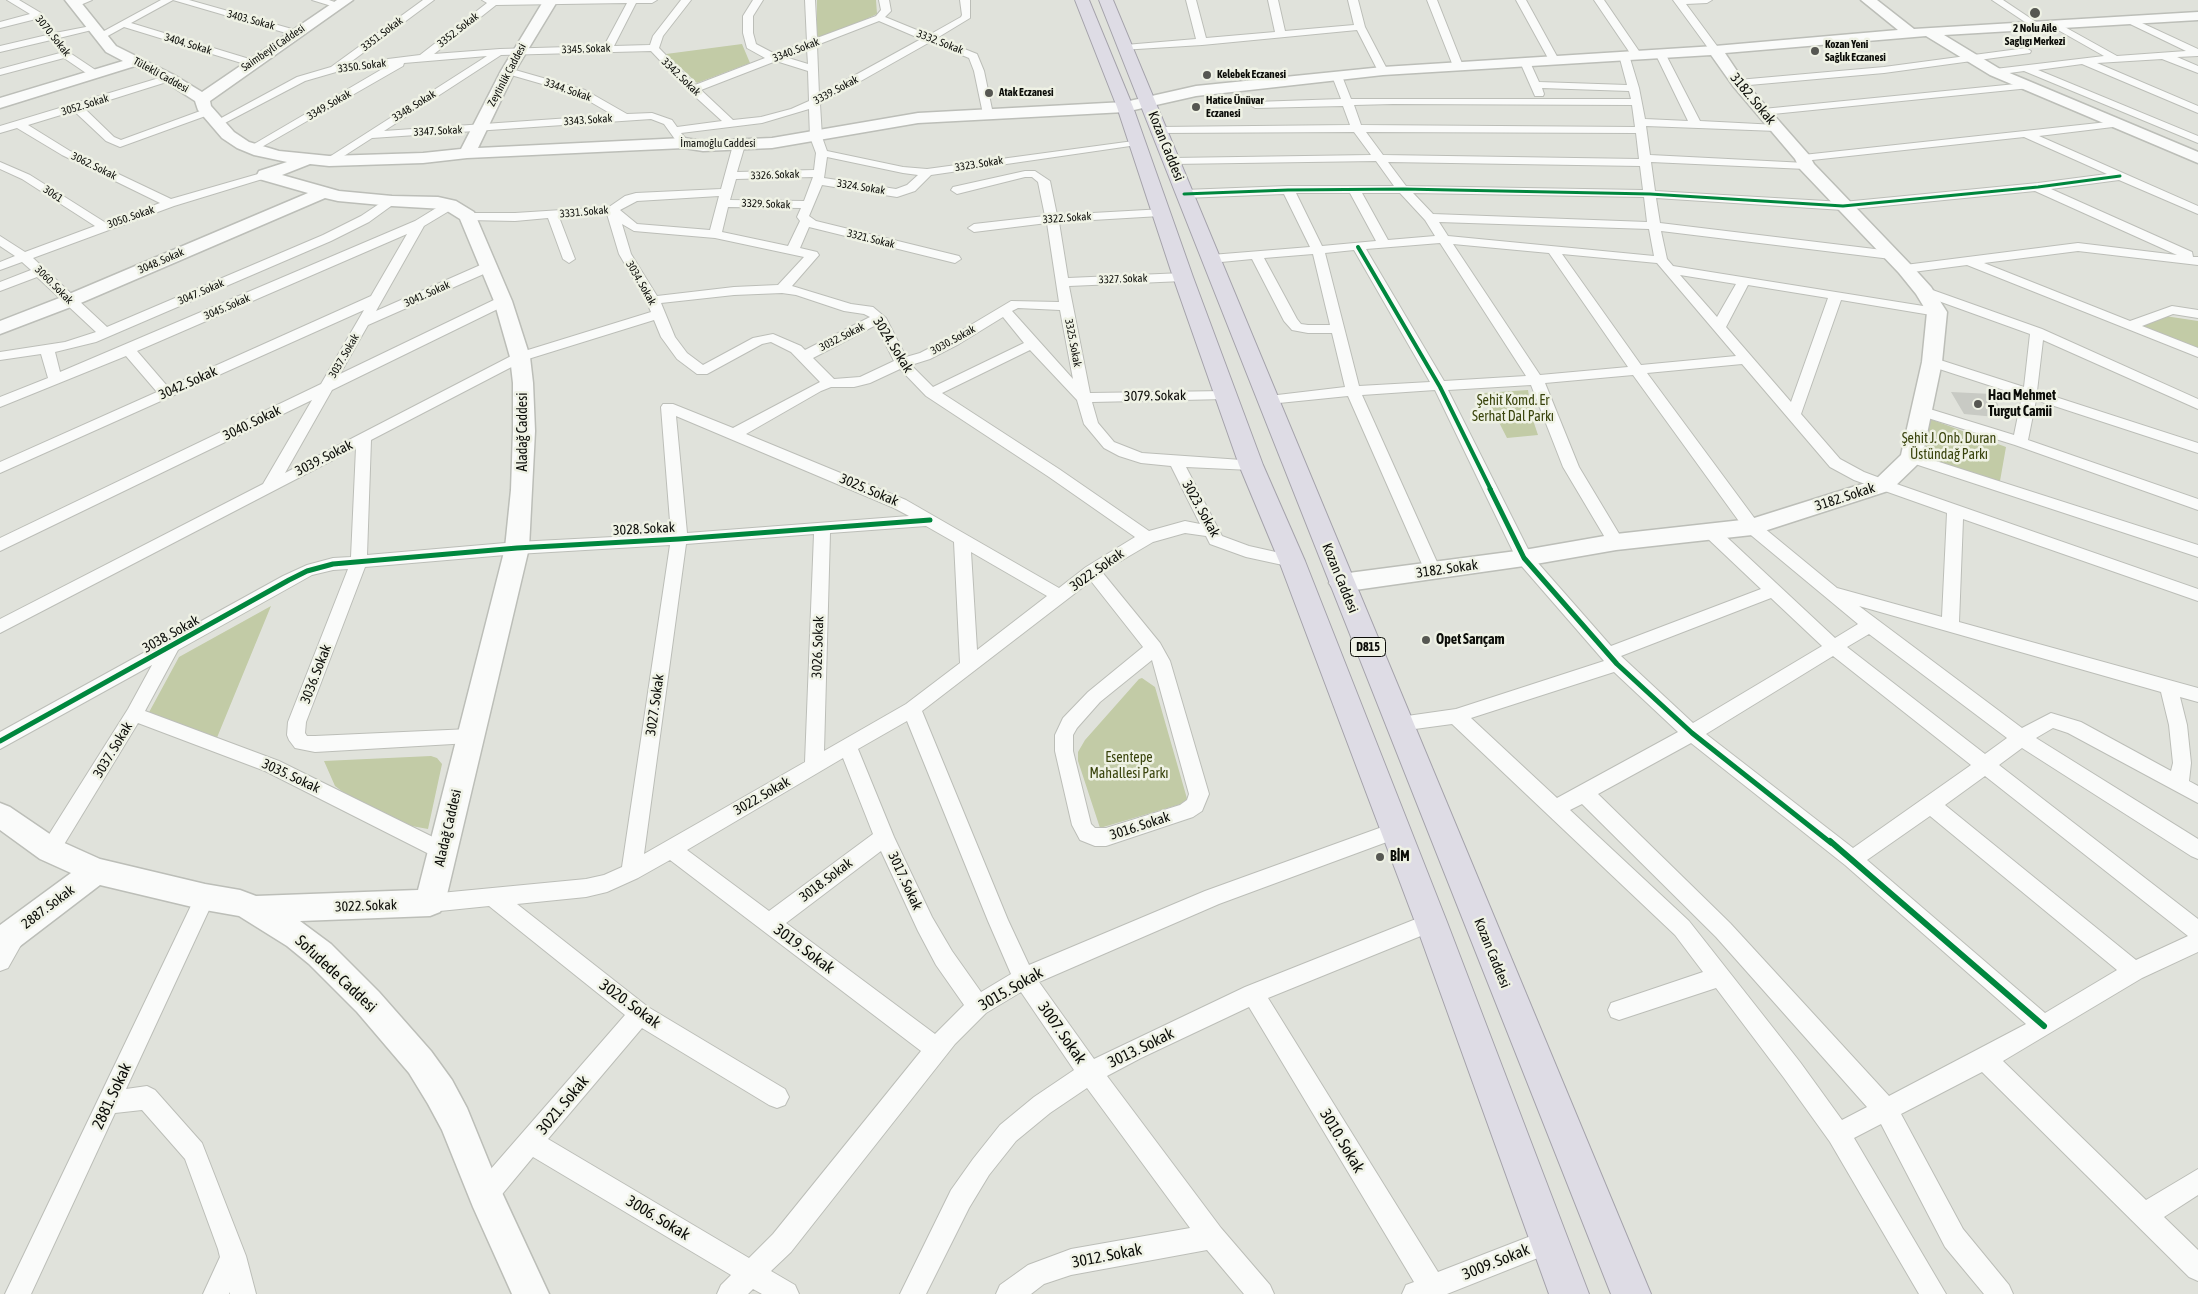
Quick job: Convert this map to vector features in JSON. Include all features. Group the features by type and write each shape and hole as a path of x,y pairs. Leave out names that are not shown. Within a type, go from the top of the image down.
{"highway":[{"name":"Kozan Caddesi","path":"1082,0 1136,104 1148,136 1160,212 1251,465 1292,561 1432,922 1569,1294"},
{"name":"Kozan Caddesi","path":"1106,0 1125,48 1136,104"},
{"name":"Kozan Caddesi","path":"1148,136 1172,161 1631,1294"}],"main road":[{"name":"Zeytinlik Caddesi","path":"467,153 508,71 551,0"},
{"path":"1868,0 1911,33"},
{"name":"Tülekli Caddesi","path":"78,1 96,31 114,51 170,78 209,111 235,141 253,149 278,156 308,159"},
{"name":"Saimbeyli Caddesi","path":"209,111 252,63 342,3"},
{"name":"İmamoğlu Caddesi","path":"308,159 329,161 423,158 680,137 703,146 738,145 816,137 918,118 1136,104 1196,91 1382,71 1715,50 1911,33 2198,16"},
{"path":"1929,32 1968,58 1995,72 2198,158"},
{"name":"3182. Sokak","path":"1715,50 1738,83 1843,206 1924,291 1937,312"},
{"path":"0,103 137,61"},
{"path":"423,158 434,161 684,150 703,146"},
{"path":"265,175 308,159"},
{"path":"265,175 322,193 338,196 392,201 438,202 459,211"},
{"name":"3048. Sokak","path":"0,328 69,301 322,193"},
{"name":"Aladağ Caddesi","path":"430,903 517,548 522,490 524,431 523,383 520,357 503,300 490,266 459,211"},
{"path":"1911,458 1932,362 1937,312"},
{"name":"3182. Sokak","path":"1341,582 1524,558 1616,542 1752,527 1883,485 1911,458"},
{"name":"Sofudede Caddesi","path":"0,815 50,850 96,871 205,897 240,903 256,909 298,936 320,954 368,1002 420,1062 440,1092 455,1120 485,1196 531,1294"},
{"name":"2887. Sokak","path":"9,936 96,871"},
{"name":"3022. Sokak","path":"256,909 430,903"}],"street":[{"path":"0,2 8,0"},
{"name":"3070. Sokak","path":"12,0 38,15 66,55 93,73"},
{"path":"0,49 54,36 96,31 123,24 168,0"},
{"name":"3403. Sokak","path":"178,0 296,33"},
{"path":"317,0 342,3"},
{"name":"3351. Sokak","path":"335,69 429,0"},
{"path":"608,48 633,0"},
{"path":"491,1 652,0"},
{"name":"3342. Sokak","path":"686,0 658,36 654,48 693,89 731,124"},
{"path":"758,0 748,16 750,42 754,50 813,69"},
{"path":"793,249 806,221 803,217 819,177 822,153 816,137 810,0"},
{"path":"880,18 886,10 884,0"},
{"name":"3339. Sokak","path":"680,137 731,124 774,118 815,102 930,39 967,16 965,0"},
{"path":"1191,0 1202,42"},
{"path":"1273,0 1281,35"},
{"path":"1353,0 1360,27 1382,71"},
{"path":"1432,0 1458,66"},
{"path":"1521,0 1554,60"},
{"path":"1598,0 1630,54 1654,226 1665,265 1835,463 1859,476 1883,485 2198,596"},
{"path":"1678,1 1707,0"},
{"path":"1996,0 2037,26"},
{"name":"3352. Sokak","path":"422,58 491,1"},
{"path":"1678,1 1715,50"},
{"path":"0,25 38,15"},
{"name":"3340. Sokak","path":"693,89 880,18"},
{"name":"3332. Sokak","path":"880,18 973,56 979,71 988,114"},
{"path":"2130,20 2198,53"},
{"name":"3404. Sokak","path":"123,24 252,63"},
{"path":"2054,24 2116,59"},
{"path":"1125,48 1360,27"},
{"name":"3345. Sokak","path":"519,51 654,48"},
{"name":"3350. Sokak","path":"209,111 335,69 422,58 519,51"},
{"path":"1738,83 1884,70 2026,51"},
{"name":"3348. Sokak","path":"329,161 500,52"},
{"path":"1660,53 1696,125"},
{"path":"1995,72 2083,61 2160,54 2198,53"},
{"path":"2160,54 2198,70"},
{"path":"0,72 66,55"},
{"name":"3349. Sokak","path":"253,149 405,60"},
{"path":"2083,61 2198,110"},
{"path":"1525,62 1543,101"},
{"path":"2026,68 2198,140"},
{"name":"3344. Sokak","path":"508,71 582,92 624,117"},
{"path":"1337,76 1357,128 1403,189 1430,218 1536,380 1571,467 1616,542"},
{"name":"3052. Sokak","path":"0,130 170,78"},
{"path":"1535,85 1634,88"},
{"path":"1250,86 1258,128"},
{"path":"1763,112 2026,86"},
{"path":"1255,105 1346,102 1637,102"},
{"path":"77,107 110,139 120,144 209,111"},
{"name":"3343. Sokak","path":"479,128 624,117 658,118 668,122 680,137"},
{"name":"3062. Sokak","path":"20,124 66,153 170,203"},
{"path":"1172,161 1379,158 1805,162 2117,124"},
{"name":"3323. Sokak","path":"822,153 903,170 927,172 1148,136 1258,128 1696,125 1777,128"},
{"name":"3347. Sokak","path":"368,135 479,128"},
{"path":"2027,135 2198,210"},
{"path":"715,234 738,145"},
{"name":"3061","path":"0,165 26,177 103,226"},
{"name":"3324. Sokak","path":"819,177 896,192 911,188 927,172"},
{"name":"3325. Sokak","path":"957,190 1025,174 1035,174 1044,181 1084,398 1091,424 1109,445 1141,458 1176,462 1251,465"},
{"name":"3050. Sokak","path":"0,266 103,226 170,203 265,175"},
{"name":"3326. Sokak","path":"731,176 819,177"},
{"path":"1184,194 1288,190 1403,189 1650,194 1843,206 2038,187 2120,176"},
{"path":"2038,187 2198,260"},
{"path":"1288,190 1318,250 1353,391 1433,571"},
{"path":"1354,190 1384,244"},
{"name":"3331. Sokak","path":"459,211 552,214 612,210 629,198 636,197 725,197"},
{"name":"3329. Sokak","path":"725,197 808,205"},
{"name":"3047. Sokak","path":"0,356 76,344 105,333 327,238 365,219 392,201"},
{"path":"612,210 634,227 715,234 793,249 813,255 782,289"},
{"name":"3034. Sokak","path":"612,210 625,254 656,307 668,338 682,356 702,370 767,338 779,340 805,356"},
{"name":"3045. Sokak","path":"0,402 128,350 419,224 459,211"},
{"name":"3322. Sokak","path":"974,228 1052,219 1160,212"},
{"path":"552,214 569,259"},
{"path":"1430,218 1654,226 1898,262 1970,261 2078,247 2198,260"},
{"name":"3321. Sokak","path":"806,221 955,259"},
{"name":"3037. Sokak","path":"269,487 419,224"},
{"path":"1211,259 1442,239 1553,250 1665,265 1937,312"},
{"name":"3060. Sokak","path":"0,240 40,271 69,301 105,333"},
{"path":"1358,247 1440,387 1524,558 1612,659 1692,733 1852,859 2044,1026"},
{"path":"1553,250 1637,370 1752,527 1829,592 2021,738 2198,850"},
{"path":"1256,255 1291,321 1297,327 1338,329"},
{"path":"1970,261 2198,354"},
{"name":"3041. Sokak","path":"363,322 490,266"},
{"path":"0,287 40,271"},
{"name":"3327. Sokak","path":"1064,282 1183,277"},
{"path":"1719,327 1744,280"},
{"name":"3024. Sokak","path":"656,307 734,291 782,289 798,291 849,308 868,310 879,318 902,363 931,393 1054,473 1147,538"},
{"path":"1924,291 2037,332 2198,404"},
{"path":"1794,414 1836,295"},
{"name":"3042. Sokak","path":"0,468 376,299"},
{"name":"3040. Sokak","path":"0,545 503,300"},
{"name":"3030. Sokak","path":"734,434 806,392 830,383 854,383 865,380 939,349 1016,304 1066,306"},
{"name":"3039. Sokak","path":"0,626 520,357 656,307"},
{"path":"1004,310 1032,344 1084,398"},
{"path":"2129,326 2172,310 2198,314"},
{"name":"3032. Sokak","path":"805,356 879,318"},
{"path":"2020,442 2030,393 2037,332"},
{"path":"931,393 1032,344"},
{"path":"47,349 55,379"},
{"path":"128,350 165,393"},
{"path":"805,356 830,383"},
{"path":"1268,400 1353,391 1536,380 1746,359"},
{"path":"1932,362 2198,448"},
{"name":"3079. Sokak","path":"1084,398 1226,395"},
{"name":"3025. Sokak","path":"668,407 876,492 930,520 1060,596"},
{"name":"3027. Sokak","path":"631,872 679,539 668,407"},
{"path":"1920,411 2020,442 2198,505"},
{"name":"3036. Sokak","path":"364,438 359,562 297,722 296,735 302,743 316,744 470,736"},
{"path":"1911,458 2198,551"},
{"name":"3023. Sokak","path":"1176,462 1216,540 1246,552 1292,561"},
{"path":"1950,627 1955,511"},
{"name":"3028. Sokak","path":"359,562 517,548 679,539 930,520"},
{"name":"3022. Sokak","path":"430,903 586,888 607,883 631,872 912,709 1092,571 1147,538 1185,527 1210,531"},
{"name":"3026. Sokak","path":"814,766 822,528"},
{"path":"1711,532 1833,646 2198,932"},
{"path":"962,539 969,665"},
{"name":"3038. Sokak","path":"0,741 295,577 333,564 359,562"},
{"name":"3016. Sokak","path":"1092,571 1154,648 1161,660 1200,794 1198,800 1186,811 1106,837 1096,837 1088,834 1082,825 1064,751 1064,735 1070,723 1094,697 1154,648"},
{"path":"1400,724 1456,716 1612,659 1772,591"},
{"path":"1829,592 2198,695"},
{"path":"1555,809 1692,733 1870,624"},
{"name":"3037. Sokak","path":"50,850 134,714 170,648"},
{"path":"2169,687 2178,725 2182,763 2179,784"},
{"name":"3007. Sokak","path":"912,709 1024,978 1090,1073 1212,1237 1259,1293"},
{"name":"3035. Sokak","path":"134,714 272,766 442,851"},
{"path":"1456,716 1682,928 1792,1070 1838,1134 1933,1294"},
{"path":"1852,859 1931,805 2021,738 2051,720 2074,727 2198,795"},
{"name":"3017. Sokak","path":"848,747 884,837 925,924 944,958 978,1006"},
{"path":"1584,793 1723,930 1886,1110 1954,1238 2000,1294"},
{"path":"1931,805 2134,971"},
{"name":"3015. Sokak","path":"730,1294 782,1243 937,1049 978,1006 1024,978 1212,897 1396,830"},
{"name":"3018. Sokak","path":"769,923 884,837"},
{"name":"3019. Sokak","path":"671,849 937,1049"},
{"name":"2881. Sokak","path":"18,1294 205,897"},
{"name":"3020. Sokak","path":"493,897 640,1014 776,1097"},
{"name":"3013. Sokak","path":"913,1294 960,1199 1008,1133 1042,1105 1090,1073 1133,1050 1253,994 1432,922"},
{"path":"0,961 9,936"},
{"path":"1838,1134 1985,1059 2044,1026 2134,971 2198,942"},
{"path":"1619,1010 1720,977"},
{"name":"3010. Sokak","path":"1253,994 1424,1291"},
{"name":"3021. Sokak","path":"485,1196 640,1014"},
{"path":"1985,1059 2198,1268"},
{"path":"109,1102 147,1098 194,1151 232,1256 243,1294"},
{"name":"3006. Sokak","path":"531,1142 786,1294"},
{"path":"2145,1215 2198,1181"},
{"name":"3012. Sokak","path":"1009,1294 1037,1274 1071,1262 1212,1237"},
{"name":"3009. Sokak","path":"1424,1291 1549,1241"},
{"path":"216,1294 232,1256"}],"green space":[{"path":"817,0 876,0 877,14 817,42"},
{"path":"742,44 750,63 697,83 666,54"},
{"path":"2165,316 2198,321 2198,350 2138,326"},
{"name":"Şehit Komd. Er Serhat Dal Parkı","path":"1528,390 1533,420 1538,435 1507,438 1484,393"},
{"name":"Şehit J. Onb. Duran Üstündağ Parkı","path":"1930,419 2006,447 2000,481 1993,482 1921,456"},
{"path":"271,606 216,740 147,716 179,657"},
{"name":"Esentepe Mahallesi Parkı","path":"1142,678 1155,687 1188,802 1100,828 1078,761 1078,752 1085,740 1139,679"},
{"path":"431,756 437,758 442,764 428,829 395,823 359,804 335,786 324,761"}],"building":[{"name":"Hacı Mehmet Turgut Camii","path":"1951,392 1992,394 2006,418 1964,414"}],"cycle path":[{"path":"1184,194 1288,190 1403,189 1650,194 1843,206 2038,187 2120,176"},
{"path":"1358,247 1440,387 1524,558 1617,664 1692,733 1852,859 2044,1026"},
{"path":"0,741 289,580 307,571 333,564 517,548 679,539 930,520"}],"place":[{"name":"2 Nolu Aile Saglıgı Merkezi","path":"2035,13"},
{"name":"Kozan Yeni Sağlık Eczanesi","path":"1815,51"},
{"name":"Kelebek Eczanesi","path":"1207,75"},
{"name":"Atak Eczanesi","path":"989,93"},
{"name":"Hatice Ünüvar Eczanesi","path":"1196,107"},
{"name":"Hacı Mehmet Turgut Camii","path":"1978,404"},
{"name":"Opet Sarıçam","path":"1426,640"},
{"name":"BİM","path":"1380,857"}]}
